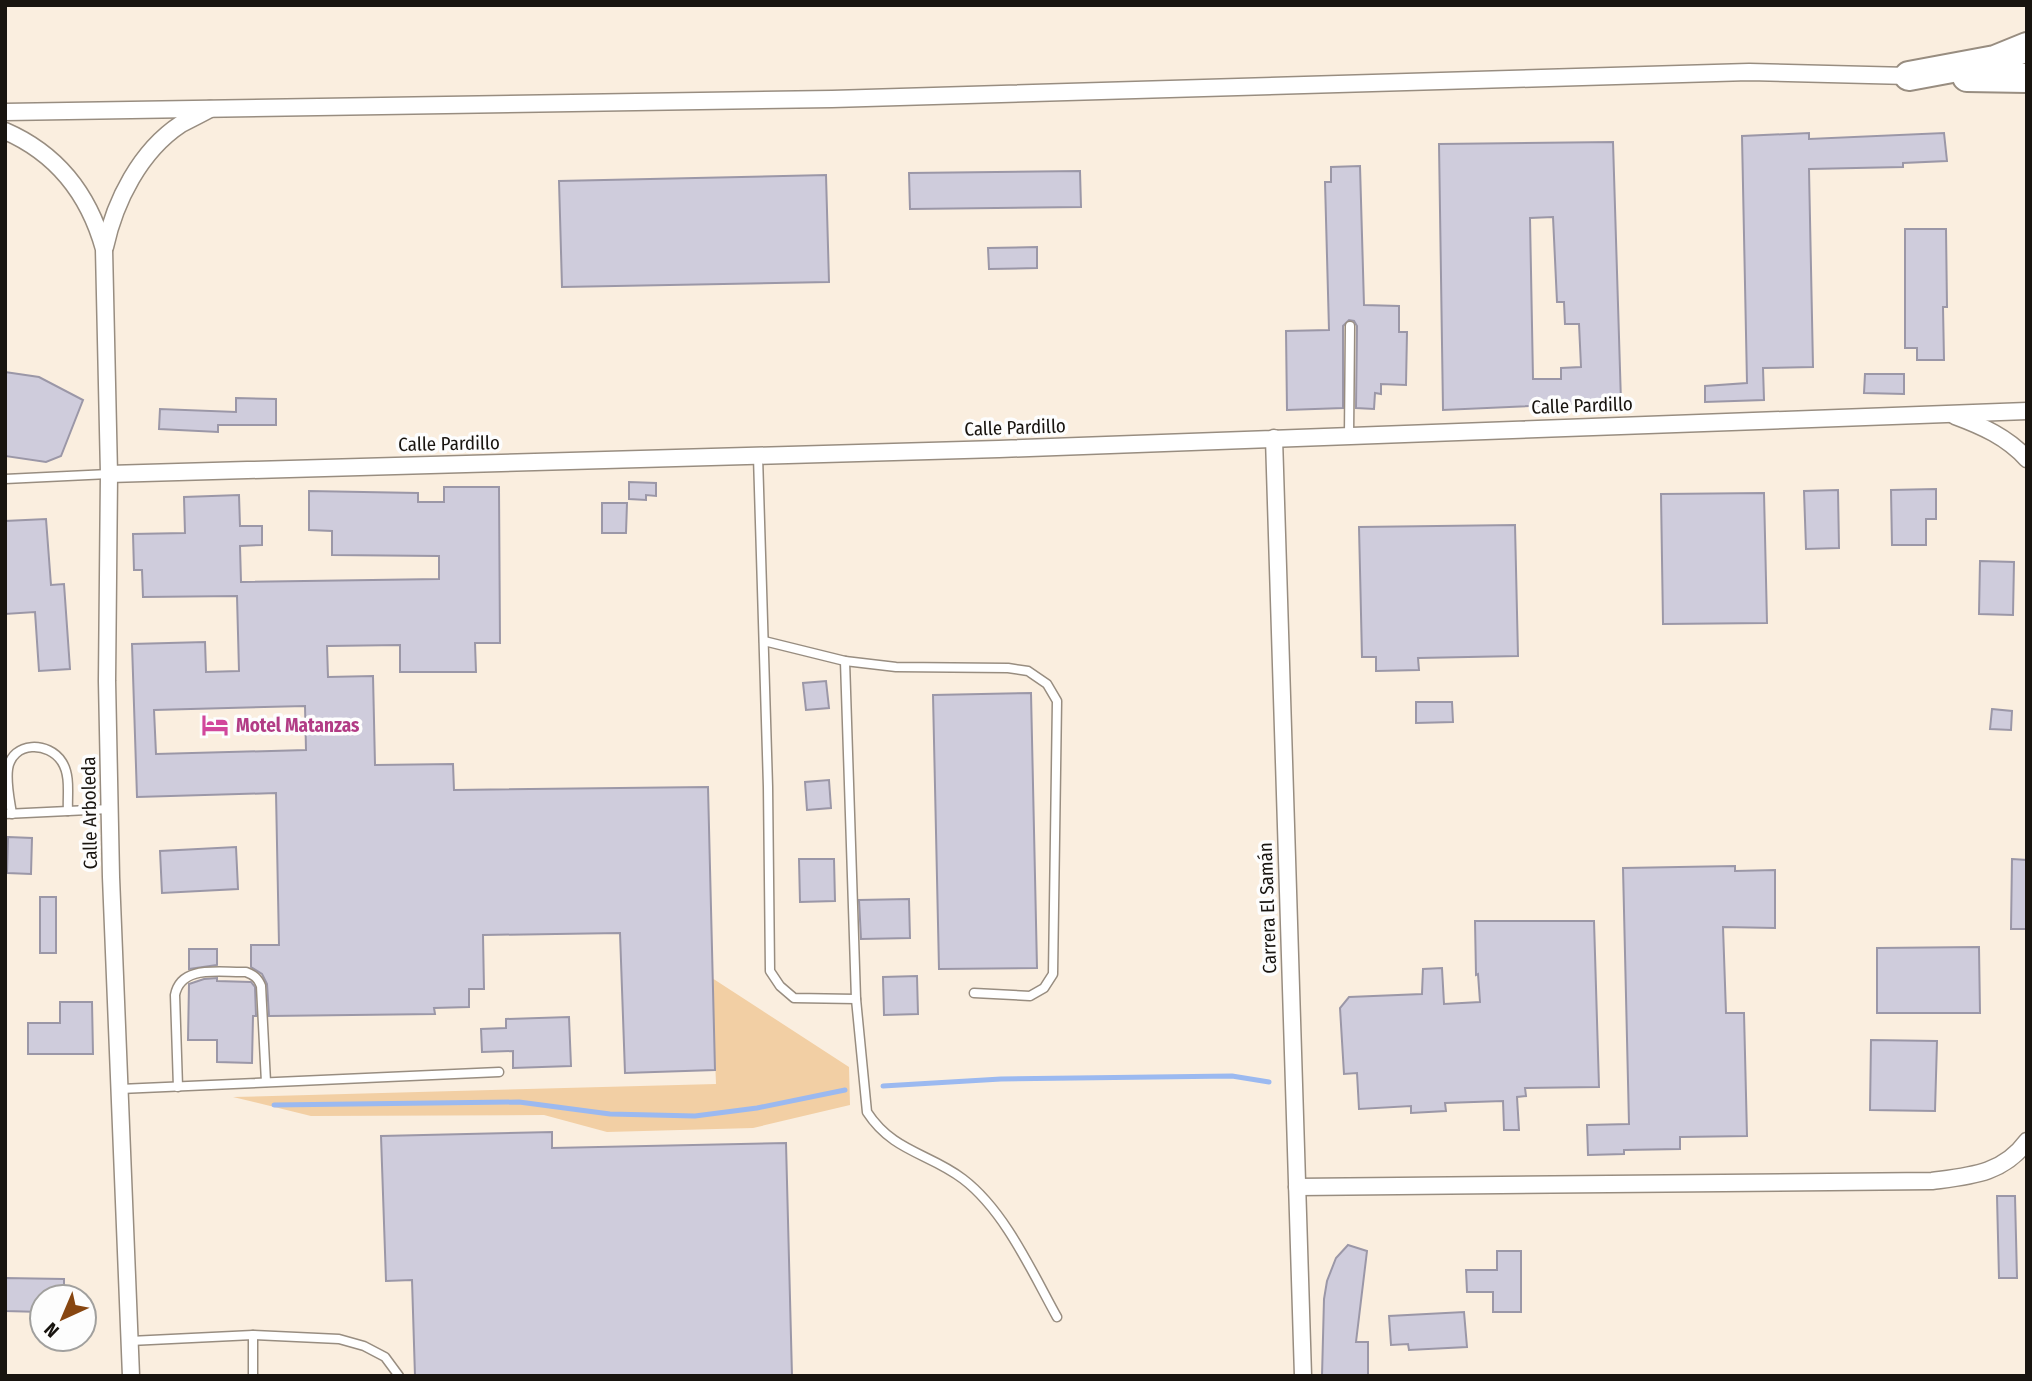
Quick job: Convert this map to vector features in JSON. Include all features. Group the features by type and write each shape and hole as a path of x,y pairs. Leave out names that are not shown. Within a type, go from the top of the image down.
{"highway":[{"path":"1909,76 1996,60 2027,47"},
{"path":"1909,76 2027,78"}],"street":[{"path":"5,112 832,99 1749,72 1909,76"},
{"path":"104,249 111,220 136,171 180,125 214,107"},
{"path":"5,131 42,151 64,173 82,196 96,222 104,249"},
{"name":"Calle Arboleda","path":"104,249 110,474 107,668 110,809 131,1376"},
{"name":"Calle Pardillo","path":"110,474 758,456 2027,411"},
{"path":"1948,414 1990,429 2027,459"},
{"name":"Carrera El Samán","path":"1274,438 1303,1376"},
{"path":"1297,1187 1932,1181 1979,1175 2016,1156 2027,1141"}],"lane":[{"path":"1349,435 1350,326"},
{"path":"758,456 770,971 780,986 794,998 856,999"},
{"name":"Calle Pardillo","path":"5,479 110,474"},
{"path":"764,641 845,661 896,667 1008,667 1028,671 1047,684 1058,701 1053,974 1044,988 1030,996 974,993"},
{"path":"845,661 856,999 867,1112 875,1125 893,1142 962,1178 989,1203 1057,1317"},
{"path":"68,811 67,774 62,761 52,751 39,746 25,748 13,755 8,768 9,814 110,809"},
{"path":"178,1087 174,995 177,985 194,973 246,972 258,980 261,986 266,1082"},
{"path":"120,1089 499,1072"},
{"path":"130,1340 253,1335 339,1339 364,1346 385,1357 399,1376"},
{"path":"253,1335 253,1376"}],"shaded area":[{"path":"712,978 849,1067 850,1105 753,1128 607,1132 544,1115 311,1116 233,1097 716,1084"}],"building":[{"path":"1809,133 1809,139 1944,133 1947,161 1903,163 1903,167 1809,169 1813,367 1763,368 1764,400 1705,402 1705,386 1747,383 1742,136"},
{"path":"1613,142 1621,402 1443,410 1439,144","holes":["1553,217 1557,302 1564,302 1565,324 1579,324 1581,367 1561,368 1561,379 1533,379 1530,218"]},
{"path":"1360,166 1364,305 1399,306 1399,332 1407,332 1406,385 1381,384 1381,394 1375,393 1374,409 1356,408 1357,326 1354,321 1349,320 1343,326 1343,408 1287,410 1286,331 1329,330 1325,182 1331,182 1331,167"},
{"path":"1080,171 1081,207 910,209 909,173"},
{"path":"826,175 829,282 562,287 559,181"},
{"path":"1905,229 1946,229 1947,307 1943,307 1944,360 1917,360 1917,348 1905,348"},
{"path":"1037,247 1037,268 989,269 988,248"},
{"path":"5,372 39,377 83,400 61,456 46,462 5,456"},
{"path":"1865,374 1904,374 1904,394 1864,393"},
{"path":"236,398 276,399 276,425 218,425 218,432 159,429 160,409 236,412"},
{"path":"629,482 656,483 656,496 646,495 646,500 629,499"},
{"path":"444,487 499,487 500,643 475,643 476,672 400,672 400,645 327,646 328,677 373,676 375,765 453,764 454,790 708,787 715,1070 625,1073 620,933 483,935 484,989 469,989 469,1007 434,1008 435,1014 269,1016 267,984 262,974 251,967 251,945 279,945 276,793 137,797 132,644 205,642 206,672 239,671 237,596 143,597 142,570 134,570 133,534 185,533 184,497 239,495 240,526 262,526 262,545 240,546 241,582 439,579 439,556 332,555 332,531 309,530 309,491 418,493 418,502 444,502","holes":["305,706 306,750 156,754 154,710"]},
{"path":"1936,489 1936,519 1926,519 1926,545 1892,545 1891,490"},
{"path":"1838,490 1839,548 1806,549 1804,491"},
{"path":"1764,493 1767,623 1663,624 1661,494"},
{"path":"602,503 627,503 626,533 602,533"},
{"path":"46,519 51,585 64,584 70,669 39,671 35,612 5,614 5,521"},
{"path":"1515,525 1518,656 1418,658 1419,670 1376,671 1376,657 1362,657 1359,527"},
{"path":"1980,561 2014,562 2013,615 1979,614"},
{"path":"826,681 829,708 806,710 803,683"},
{"path":"1031,693 1037,968 939,969 933,695"},
{"path":"1416,702 1452,702 1453,722 1416,723"},
{"path":"1992,709 2012,711 2011,730 1990,729"},
{"path":"829,780 831,808 807,810 805,782"},
{"path":"8,837 32,838 31,874 7,873"},
{"path":"236,847 238,889 162,893 160,851"},
{"path":"799,859 834,859 835,901 800,902"},
{"path":"2012,859 2027,860 2027,929 2011,929"},
{"path":"1735,866 1735,871 1775,870 1775,928 1723,927 1726,1013 1744,1013 1747,1136 1680,1137 1680,1149 1624,1150 1624,1154 1588,1155 1587,1125 1629,1124 1623,868"},
{"path":"40,897 56,897 56,953 40,953"},
{"path":"909,899 910,938 861,939 859,900"},
{"path":"1475,921 1594,921 1599,1087 1525,1088 1526,1096 1517,1097 1519,1130 1504,1130 1503,1101 1445,1103 1446,1111 1411,1113 1411,1106 1359,1109 1357,1073 1344,1074 1340,1008 1349,997 1422,994 1423,969 1442,968 1444,1004 1480,1002 1478,974 1476,975"},
{"path":"1979,947 1980,1013 1877,1013 1877,948"},
{"path":"189,949 217,949 217,965 189,969"},
{"path":"917,976 918,1014 884,1015 883,977"},
{"path":"217,978 217,981 251,982 255,987 256,1016 253,1016 252,1063 217,1062 217,1040 188,1040 189,984"},
{"path":"60,1002 92,1002 93,1054 28,1054 28,1023 60,1023"},
{"path":"569,1017 571,1066 513,1068 513,1051 482,1052 481,1029 506,1028 506,1019"},
{"path":"1871,1040 1937,1041 1935,1111 1870,1110"},
{"path":"552,1132 552,1148 786,1143 792,1376 415,1376 412,1280 386,1281 381,1136"},
{"path":"1997,1196 2015,1196 2017,1278 1999,1278"},
{"path":"1348,1245 1367,1251 1356,1342 1368,1342 1368,1376 1322,1376 1327,1281 1336,1258"},
{"path":"1497,1251 1521,1251 1521,1312 1493,1312 1493,1292 1467,1292 1466,1270 1497,1270"},
{"path":"5,1278 64,1279 64,1283 28,1283 28,1312 5,1311"},
{"path":"1464,1312 1467,1347 1409,1350 1408,1344 1391,1345 1389,1316"}],"waterway":[{"path":"883,1086 1001,1079 1232,1076 1269,1082"},
{"path":"274,1105 519,1102 610,1114 695,1116 757,1108 845,1090"}],"place":[{"name":"Motel Matanzas","path":"215,725"}]}
